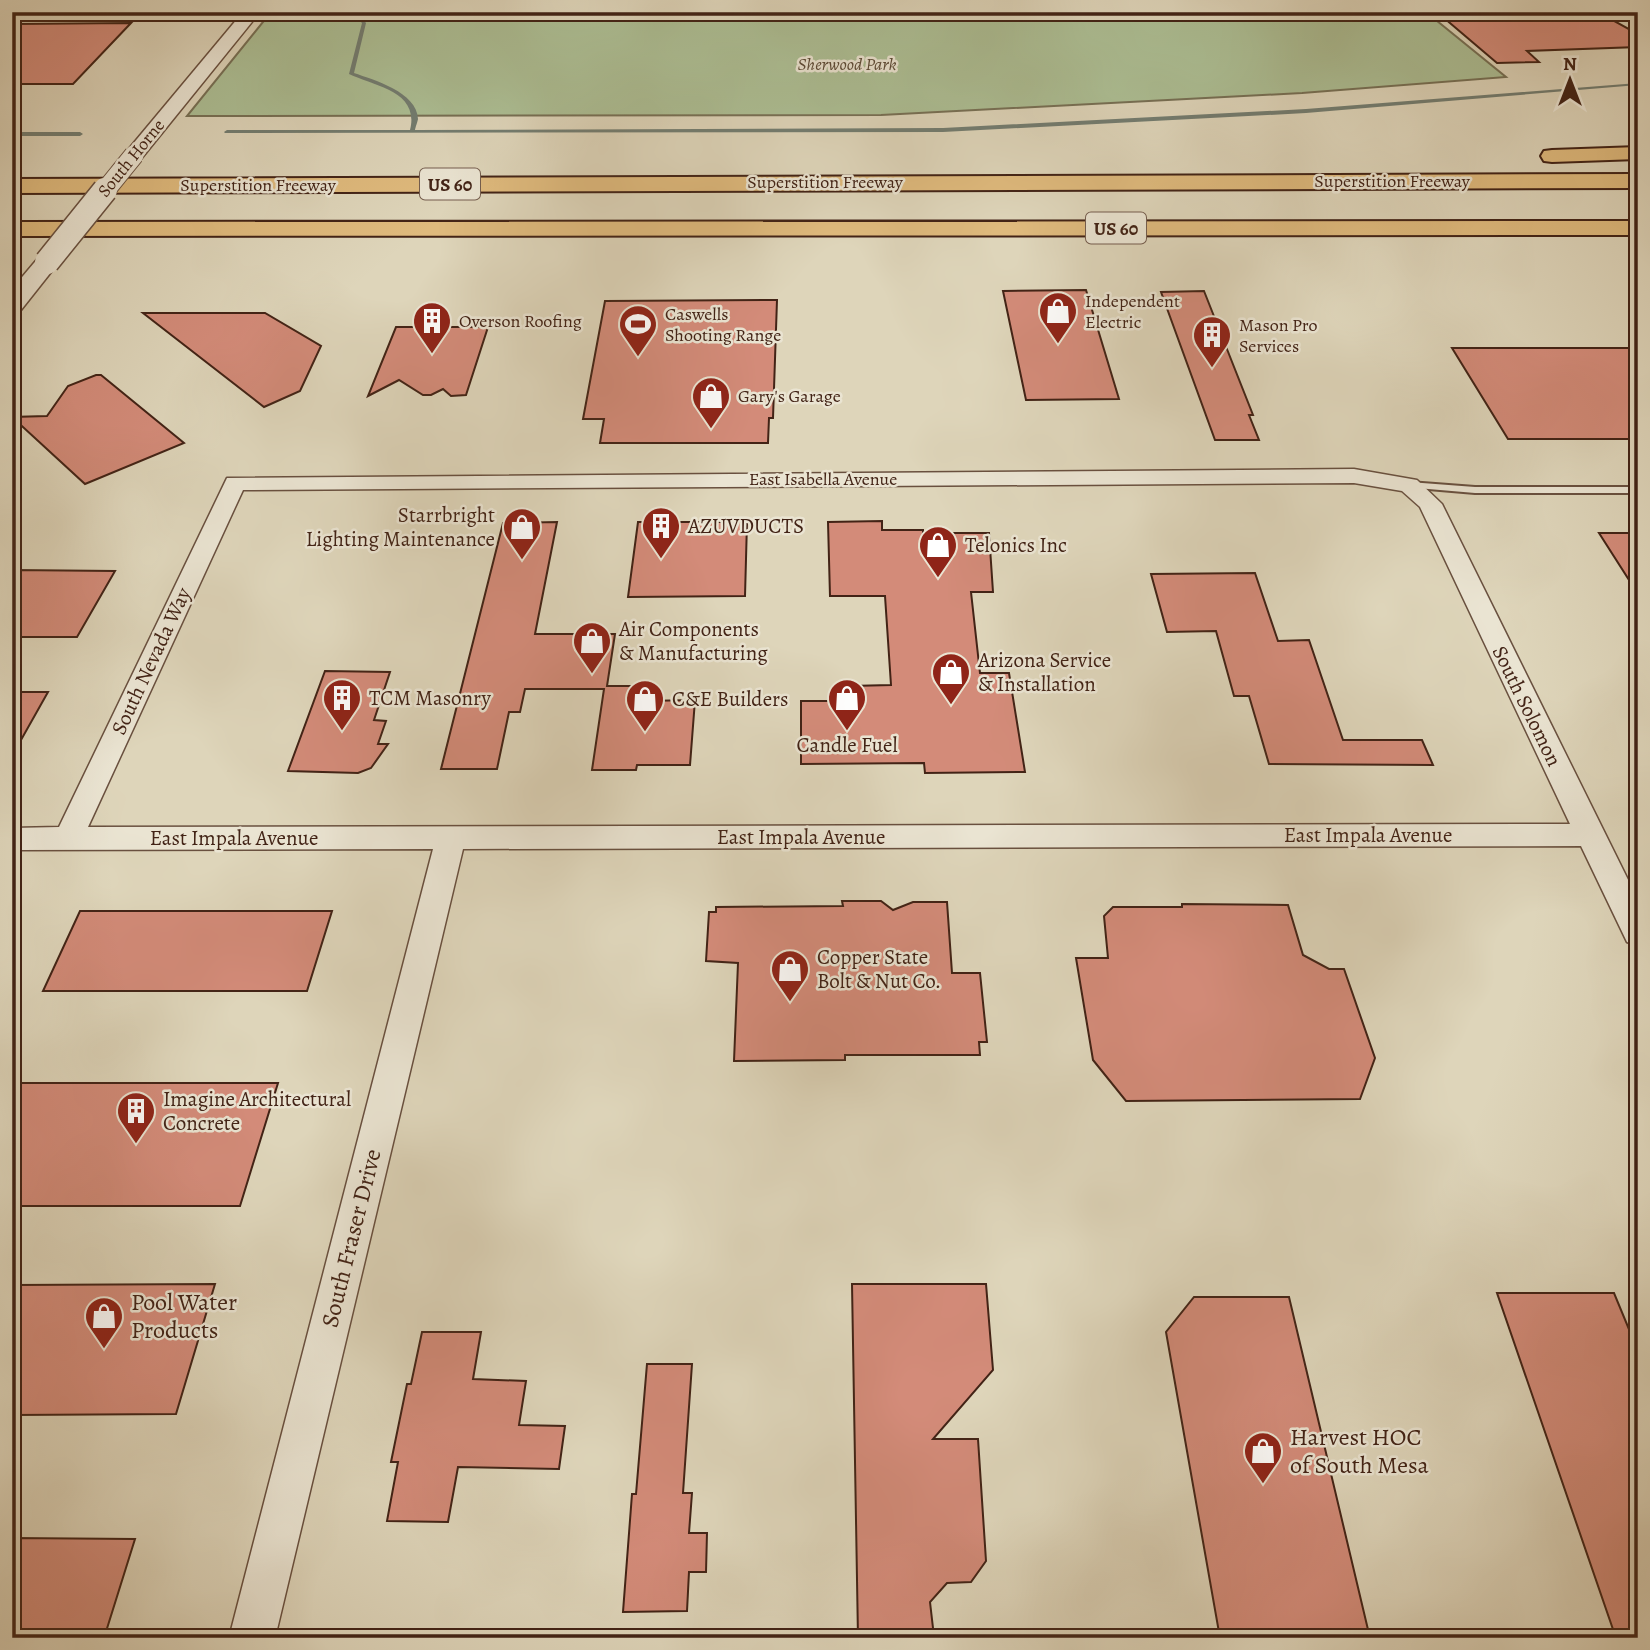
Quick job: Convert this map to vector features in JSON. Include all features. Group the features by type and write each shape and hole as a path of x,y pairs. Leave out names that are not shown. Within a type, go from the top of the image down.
{"highway":[{"path":"1535,157 1638,153"},
{"path":"888,182 1006,170 1301,166 1452,160"},
{"name":"Superstition Freeway","path":"12,186 1638,181"},
{"name":"US 60","path":"12,229 1638,228"},
{"path":"595,229 1585,251"}],"street":[{"name":"South Horne","path":"12,305 252,12"},
{"name":"East Isabella Avenue","path":"235,484 1354,476 1409,485"},
{"name":"South Nevada Way","path":"68,839 235,484"},
{"name":"South Solomon","path":"1409,485 1430,504 1638,933"},
{"name":"East Impala Avenue","path":"12,839 1589,835"},
{"name":"South Fraser Drive","path":"252,1638 451,838"}],"lane":[{"path":"1409,485 1475,490 1638,490"}],"green space":[{"name":"Sherwood Park","path":"271,12 1426,12 1506,77 1302,93 881,115 187,116"}],"building":[{"path":"1437,12 1598,12 1638,34 1638,47 1527,51 1539,62 1497,63"},
{"path":"131,23 73,84 12,84 12,24"},
{"name":"Independent Electric","path":"1086,290 1119,399 1026,400 1003,291"},
{"name":"Mason Pro Services","path":"1204,291 1253,415 1249,415 1259,440 1215,440 1161,292"},
{"path":"777,300 773,418 769,418 768,443 600,443 604,419 583,419 605,301"},
{"path":"143,313 265,313 321,346 300,391 264,407"},
{"name":"Overson Roofing","path":"396,327 488,327 466,395 451,396 443,389 431,395 423,395 399,380 368,396"},
{"path":"1452,348 1638,348 1638,439 1508,439"},
{"path":"101,375 184,443 85,484 12,417 47,416 68,386"},
{"path":"882,521 882,530 989,533 993,592 971,592 980,673 1009,673 1025,772 925,773 924,763 801,764 801,701 850,701 850,686 891,685 885,596 830,596 828,522"},
{"path":"557,522 535,634 615,634 607,686 646,686 644,701 695,700 690,765 637,765 636,770 592,770 604,689 525,689 520,712 509,712 497,769 441,769 503,523"},
{"path":"638,522 747,522 745,596 628,597"},
{"path":"1599,533 1638,533 1638,594"},
{"path":"12,570 115,571 77,637 12,637"},
{"path":"1255,573 1278,641 1309,640 1343,740 1422,740 1433,765 1269,764 1249,696 1234,696 1216,631 1167,632 1151,574"},
{"name":"TCM Masonry","path":"325,671 390,672 374,720 386,721 378,744 388,744 371,768 358,773 288,771"},
{"path":"12,692 48,692 12,756"},
{"path":"842,901 881,901 893,910 913,902 947,902 952,973 980,973 987,1042 979,1042 980,1055 845,1055 845,1060 734,1061 738,963 706,961 709,912 716,912 716,907 843,906"},
{"path":"1182,904 1288,905 1303,955 1329,969 1344,969 1375,1058 1360,1099 1126,1101 1093,1060 1076,958 1108,958 1104,916 1113,907 1182,907"},
{"path":"80,911 332,911 307,991 43,991"},
{"name":"Imagine Architectural Concrete","path":"12,1083 278,1083 240,1206 12,1206"},
{"name":"Pool Water Products","path":"215,1284 176,1414 12,1415 12,1285"},
{"path":"852,1284 986,1284 993,1370 933,1439 978,1439 986,1561 971,1582 947,1583 930,1602 933,1628 926,1638 858,1638"},
{"path":"1497,1293 1614,1293 1638,1351 1638,1638 1616,1638"},
{"name":"Harvest HOC of South Mesa","path":"1194,1297 1289,1297 1370,1638 1220,1638 1166,1332"},
{"path":"422,1332 481,1332 473,1379 526,1381 519,1425 565,1426 559,1469 458,1467 448,1522 387,1521 398,1462 391,1462 407,1384 411,1384"},
{"path":"647,1364 692,1364 683,1493 692,1493 689,1533 707,1533 706,1572 689,1572 687,1611 623,1612 632,1494 636,1494"},
{"path":"12,1538 135,1539 104,1638 12,1638"}],"waterway":[{"path":"352,17 359,18 364,23 351,74 386,87 407,100 413,109 415,120 412,131"},
{"path":"412,131 943,130 1306,111 1638,84"},
{"path":"227,132 412,131"},
{"path":"12,134 80,134"}],"place":[{"name":"Independent Electric","path":"1058,345"},
{"name":"Overson Roofing","path":"432,355"},
{"name":"Caswells Shooting Range","path":"638,358"},
{"name":"Mason Pro Services","path":"1212,369"},
{"name":"Gary's Garage","path":"711,430"},
{"name":"AZUVDUCTS","path":"661,560"},
{"name":"Starrbright Lighting Maintenance","path":"522,561"},
{"name":"Telonics Inc","path":"938,579"},
{"name":"Air Components & Manufacturing","path":"592,675"},
{"name":"Arizona Service & Installation","path":"951,706"},
{"name":"TCM Masonry","path":"342,732"},
{"name":"Candle Fuel","path":"847,732"},
{"name":"C&E Builders","path":"645,733"},
{"name":"Copper State Bolt & Nut Co.","path":"790,1003"},
{"name":"Imagine Architectural Concrete","path":"136,1145"},
{"name":"Pool Water Products","path":"104,1350"},
{"name":"Harvest HOC of South Mesa","path":"1263,1485"}]}
